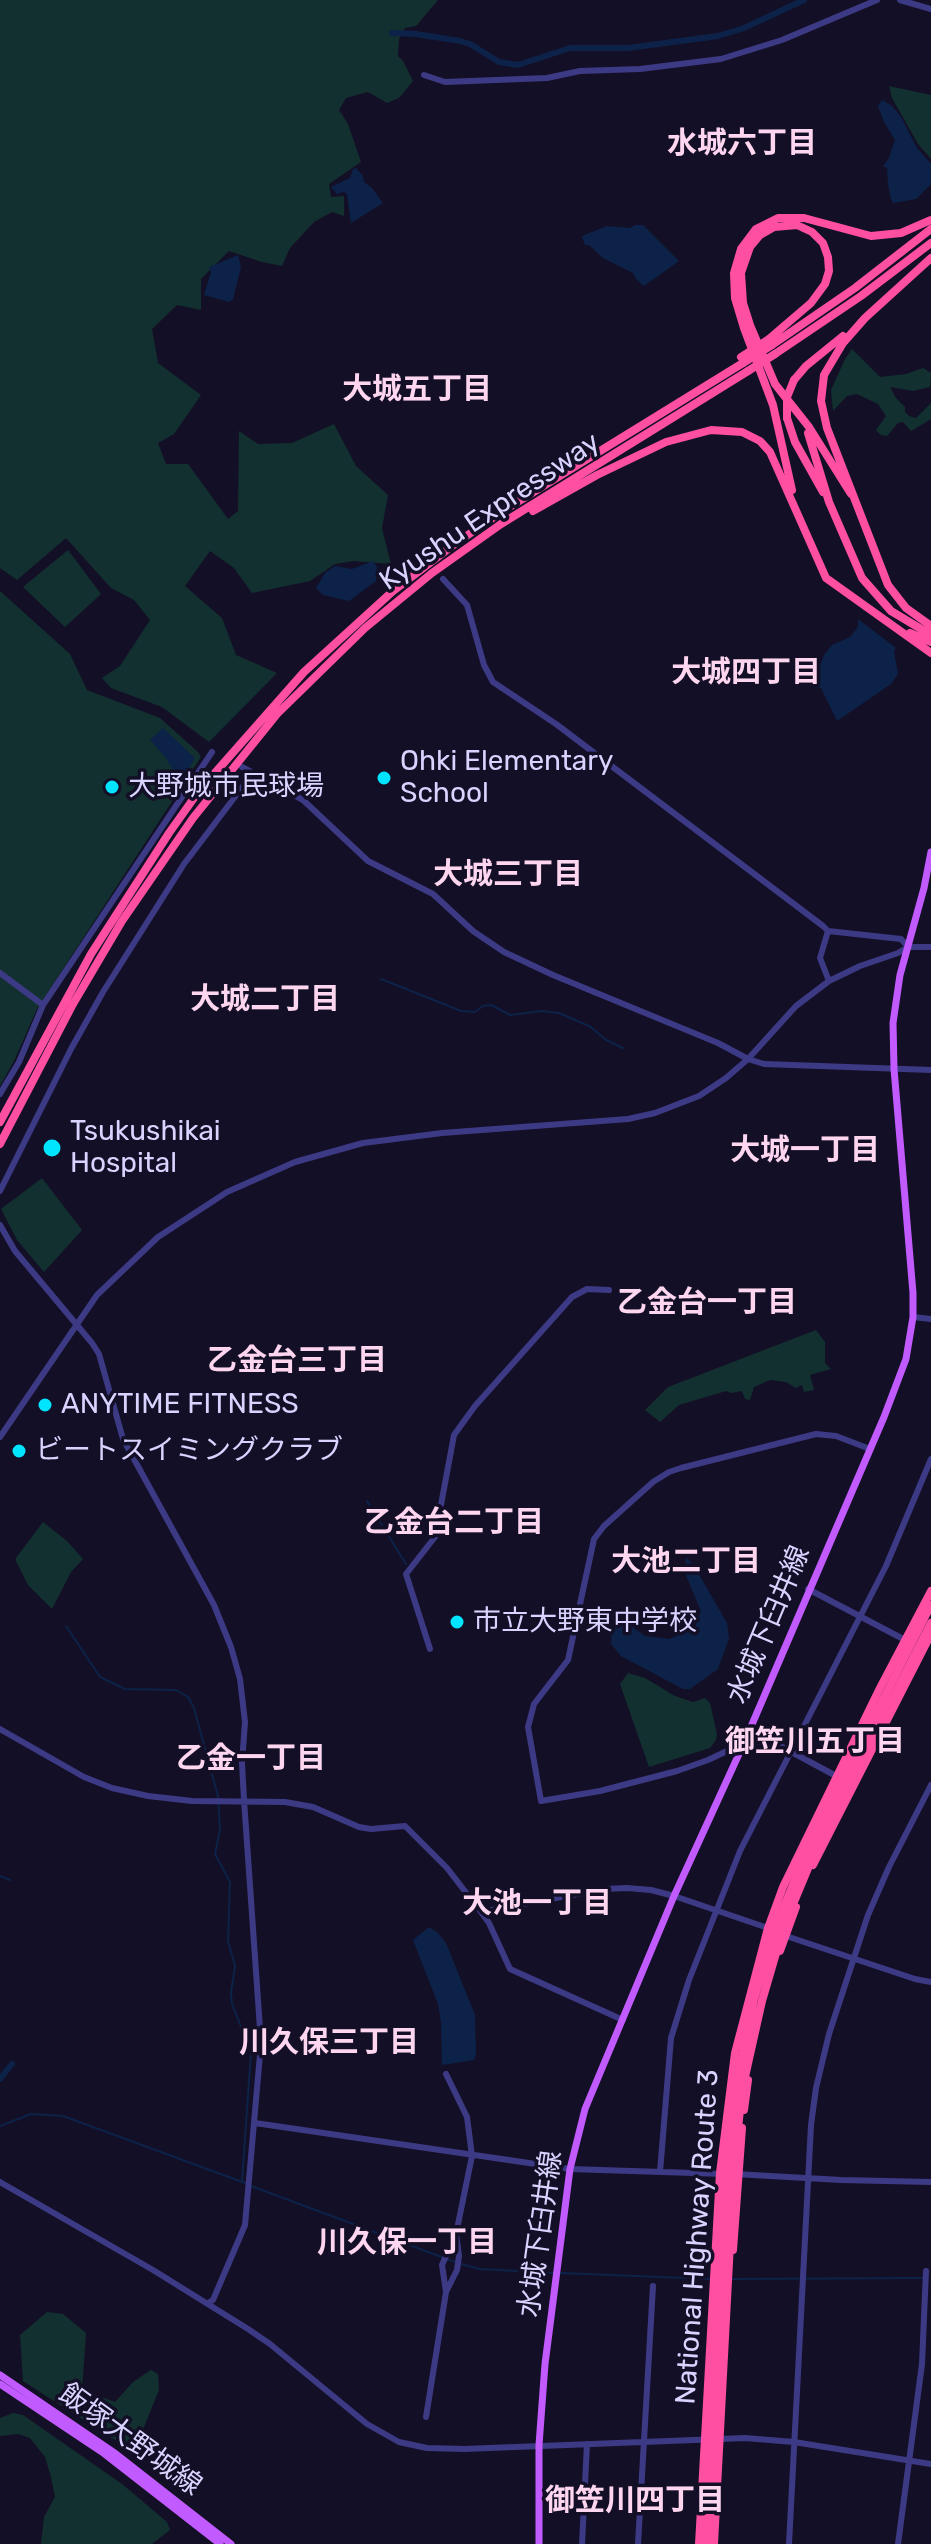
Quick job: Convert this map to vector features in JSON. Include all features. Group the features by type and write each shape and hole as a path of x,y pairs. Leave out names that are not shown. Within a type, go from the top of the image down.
{"highway":[{"path":"799,514 785,466 773,405 735,298 734,273 741,249 763,224 786,217 804,218 871,236 901,233 931,220"},
{"path":"772,346 811,303 825,284 829,271 823,243 812,232 797,225 781,225 760,235 745,255 741,294 750,325 775,384 809,427 851,494"},
{"name":"Kyushu Expressway","path":"0,1144 45,1056 149,879 193,818 277,714 398,599 501,524 772,346 855,288 931,229"},
{"name":"Kyushu Expressway","path":"772,346 870,289 931,243"},
{"path":"829,502 800,452 787,418 787,397 794,380 806,366 931,258"},
{"path":"865,318 832,358 824,375 821,393 824,419 893,594 913,614 931,626"},
{"name":"Kyushu Expressway","path":"0,1122 71,988 135,883 199,791 326,649 425,566 506,509 744,364"},
{"path":"793,408 810,438 829,502 857,569 891,611 931,635"},
{"path":"398,599 488,537 637,455 691,434 735,430 760,441 774,460 826,578 895,627 931,648"},
{"name":"National Highway Route 3","path":"699,2544 720,2173 735,2053 768,1928 783,1887 931,1591"},
{"path":"706,2544 727,2167 736,2087 754,1999 777,1923 812,1839 931,1605"},
{"path":"716,2544 734,2168 742,2090 762,2001 784,1926 819,1842 931,1623"},
{"name":"National Highway Route 3","path":"716,2544 742,2127 768,1985 801,1892 825,1840 927,1652 931,1634"}],"main road":[{"name":"水城下臼井線","path":"539,2544 539,2445 545,2364 570,2169 585,2109 674,1896 744,1743 902,1373 913,1317 913,1293 894,1069 894,1007 931,852"},
{"name":"飯塚大野城線","path":"0,2375 125,2461 220,2544"},
{"name":"飯塚大野城線","path":"0,2384 102,2452 210,2533 231,2544"}],"street":[{"path":"424,75 445,82 547,78 580,71 640,69 721,59 782,40 877,0"},
{"path":"900,0 931,9"},
{"path":"443,579 467,605 484,665 496,685 556,724 828,931 901,939 908,947"},
{"path":"0,1094 19,1062 43,1005 212,752"},
{"path":"242,767 293,793 360,855 433,894 473,931 504,952 553,975 764,1064 931,1070"},
{"path":"0,1191 103,992 184,864 253,773"},
{"path":"828,931 820,958 829,981"},
{"path":"0,1437 97,1295 158,1237 227,1192 295,1162 363,1143 628,1119 655,1113 699,1096 726,1078 748,1059 796,1006 829,981 908,947 931,947"},
{"path":"0,973 43,1005"},
{"path":"0,1225 15,1251 99,1354 123,1439 214,1605 231,1647 244,1700 244,1800 260,2020 255,2123 245,2225 213,2300 208,2303"},
{"path":"430,1649 406,1574 435,1537 454,1435 475,1406 572,1297 587,1289 609,1290"},
{"path":"913,1317 931,1319"},
{"path":"838,1777 773,1742 757,1741 744,1743 677,1771 600,1791 541,1801 528,1730 529,1718 534,1704 568,1660 594,1539 604,1526 653,1482 681,1468 816,1434 836,1436 870,1449"},
{"path":"660,2172 663,2105 671,2038 682,1997 740,1851 861,1618 893,1552 931,1459"},
{"path":"808,1589 927,1652"},
{"path":"0,1729 104,1786 148,1796 192,1801 268,1800 307,1806 352,1825 371,1829 405,1826 447,1868 481,1912 510,1969 623,2020"},
{"path":"789,2544 811,2125 816,2088 853,1957 889,1867 931,1785"},
{"path":"481,1912 604,1889 651,1890 768,1928"},
{"path":"786,1936 931,1982"},
{"path":"446,2074 467,2117 472,2156 456,2234 442,2265 446,2292"},
{"path":"255,2123 570,2169 930,2182"},
{"path":"0,2182 208,2303 270,2344 367,2424 399,2442 440,2448 723,2438 794,2442 931,2464"},
{"path":"426,2417 446,2292 457,2270 456,2234"},
{"path":"898,2544 912,2461 922,2364 926,2271"},
{"path":"638,2544 653,2286"},
{"path":"582,2544 587,2444"}],"green space":[{"path":"0,0 438,0 416,26 405,28 399,39 398,56 413,81 399,98 387,103 368,92 346,98 339,110 348,124 361,162 329,184 331,197 344,196 344,216 332,212 314,222 290,248 282,266 229,251 201,279 201,310 177,305 152,329 158,363 201,395 174,434 158,443 166,464 188,464 228,519 238,511 239,431 258,444 292,443 334,424 356,466 388,495 382,528 391,564 353,561 335,564 310,581 252,593 234,568 210,551 185,586 222,618 236,655 277,673 209,742 162,707 111,688 102,678 120,666 150,620 134,600 111,588 66,538 17,580 0,568"},
{"path":"889,86 931,95 931,159 918,144 892,98"},
{"path":"852,349 880,377 923,368 931,373 930,387 913,391 890,387 909,416 916,418 931,403 931,419 911,431 903,422 898,423 887,436 876,430 886,416 878,404 857,394 847,396 833,411 831,390"},
{"path":"68,550 101,594 65,627 23,587"},
{"path":"0,591 70,654 87,690 160,718 201,757 37,1009 0,1086"},
{"path":"42,1178 82,1230 44,1272 17,1240 1,1209"},
{"path":"816,1330 825,1342 825,1363 831,1369 810,1375 814,1390 804,1392 802,1385 796,1388 786,1382 770,1380 754,1387 750,1400 745,1399 742,1391 726,1391 679,1405 660,1422 645,1410 668,1387"},
{"path":"43,1522 83,1559 71,1572 52,1609 28,1585 16,1561"},
{"path":"628,1673 693,1702 705,1698 710,1703 717,1734 710,1748 649,1767 620,1684"},
{"path":"47,2312 63,2314 86,2333 82,2390 115,2402 133,2382 151,2370 158,2374 159,2390 144,2427 145,2442 136,2449 111,2438 23,2381 20,2335"},
{"path":"13,2413 23,2415 122,2484 167,2522 170,2530 152,2544 41,2544 44,2517 55,2497 51,2477 45,2457 30,2438 18,2434 0,2436 0,2418"}],"water":[{"path":"882,100 901,117 917,148 931,164 931,184 916,199 893,203 891,199 887,168 883,166 895,140 878,106"},
{"path":"356,168 383,203 351,223 347,194 337,194 331,187 350,178"},
{"path":"643,225 679,261 644,286 633,273 585,245 582,236 607,226 630,228"},
{"path":"238,255 241,267 233,299 229,302 204,295 211,272 209,267"},
{"path":"373,561 377,567 376,581 349,601 323,595 316,588 325,573 335,566 352,569"},
{"path":"858,619 896,648 898,674 891,684 837,721 821,688 813,687 814,681 824,655 832,645 850,637 858,627"},
{"path":"163,728 195,758 184,778 178,778 150,740"},
{"path":"686,1558 693,1564 727,1623 729,1639 718,1669 690,1689 683,1689 621,1656 611,1644 612,1628 606,1616 609,1605 612,1605 645,1636 669,1639 694,1629 701,1611 685,1573"},
{"path":"429,1927 446,1943 475,2015 474,2060 442,2065 438,2004 413,1940"}],"waterway":[{"path":"392,33 460,41 499,62 518,65 570,48 628,48 718,36 744,28 804,0"},
{"path":"381,979 461,1011 475,1012 491,1005 510,1015 542,1011 559,1013 591,1027 606,1040 623,1048"},
{"path":"367,1501 406,1564"},
{"path":"66,1626 100,1677 125,1689 176,1690 188,1697 194,1708 218,1796 220,1830 215,1854 230,1882 228,1941 235,1966 232,2004 251,2052 242,2181"},
{"path":"0,1876 10,1880"},
{"path":"0,2079 12,2064"},
{"path":"0,2126 31,2114 63,2116 245,2183"},
{"path":"251,2186 455,2262"},
{"path":"461,2264 480,2269 554,2273"},
{"path":"560,2273 710,2279"},
{"path":"732,2279 922,2278"}],"place":[{"name":"Ohki Elementary School","path":"384,778"},
{"name":"大野城市民球場","path":"112,787"},
{"name":"Tsukushikai Hospital","path":"52,1148"},
{"name":"ANYTIME FITNESS","path":"45,1405"},
{"name":"ビートスイミングクラブ","path":"19,1451"},
{"name":"市立大野東中学校","path":"457,1622"}],"district":[{"name":"水城六丁目","path":"742,144"},
{"name":"大城五丁目","path":"417,390"},
{"name":"大城四丁目","path":"746,673"},
{"name":"大城三丁目","path":"508,875"},
{"name":"大城二丁目","path":"265,1000"},
{"name":"大城一丁目","path":"805,1151"},
{"name":"乙金台一丁目","path":"707,1303"},
{"name":"乙金台三丁目","path":"297,1361"},
{"name":"乙金台二丁目","path":"454,1523"},
{"name":"大池二丁目","path":"686,1562"},
{"name":"御笠川五丁目","path":"815,1742"},
{"name":"乙金一丁目","path":"251,1759"},
{"name":"大池一丁目","path":"537,1904"},
{"name":"川久保三丁目","path":"329,2043"},
{"name":"川久保一丁目","path":"407,2243"},
{"name":"御笠川四丁目","path":"635,2501"}]}
